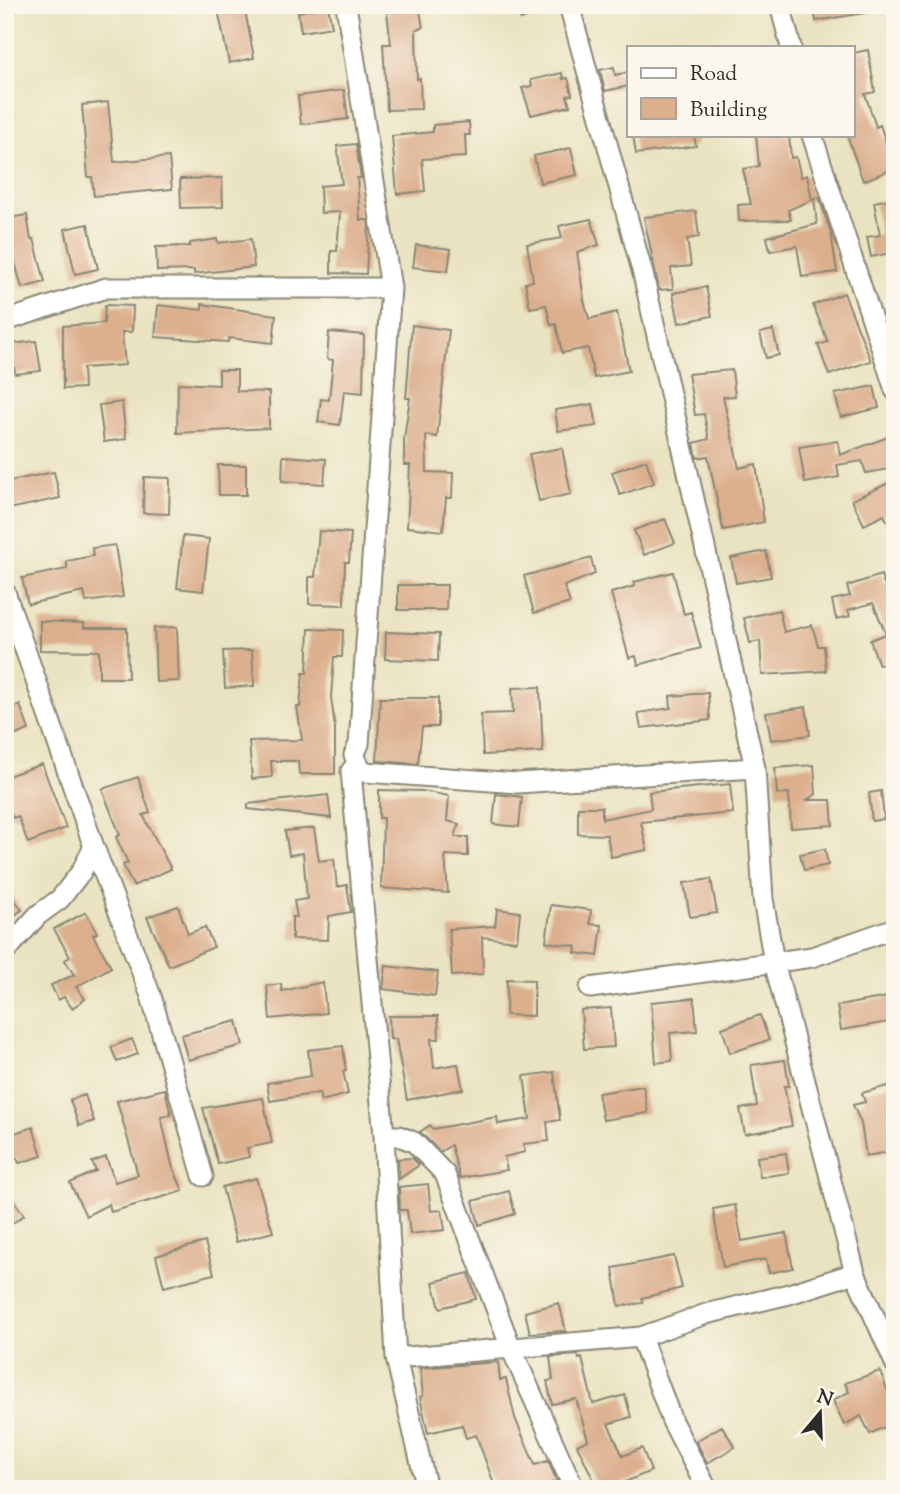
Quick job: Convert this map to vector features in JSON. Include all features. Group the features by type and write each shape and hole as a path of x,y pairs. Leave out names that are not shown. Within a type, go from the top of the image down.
{"street":[{"path":"346,5 391,288 359,744 354,755 358,763 351,771 384,1136 396,1358 427,1489"},
{"path":"569,5 643,274 755,768 764,899 774,962 855,1273 895,1363"},
{"path":"780,5 790,46"},
{"path":"812,136 895,390"},
{"path":"5,321 106,288 391,288"},
{"path":"5,592 94,847 151,996 203,1176"},
{"path":"351,771 518,783 755,768"},
{"path":"5,952 37,915 60,899 81,872 94,847"},
{"path":"590,988 812,957 895,928"},
{"path":"384,1136 400,1136 414,1142 445,1174 511,1348 574,1489"},
{"path":"396,1358 641,1337 706,1314 789,1294 855,1273"},
{"path":"641,1337 672,1421 707,1489"}],"building":[{"path":"217,5 244,5 254,58 229,63"},
{"path":"386,5 419,5 423,28 416,29 417,79 420,78 421,109 387,110 383,44 391,44"},
{"path":"516,5 556,5 556,6 521,20"},
{"path":"813,5 869,5 870,12 816,21"},
{"path":"328,6 332,27 301,32 298,12"},
{"path":"868,50 875,92 865,94 876,127 880,125 890,154 895,153 895,168 863,181 847,136 855,136 855,53"},
{"path":"614,67 615,75 627,72 627,86 605,91 600,70"},
{"path":"562,73 563,79 568,78 572,95 567,96 570,106 531,115 522,88 532,86 531,80"},
{"path":"344,90 348,119 301,124 298,96"},
{"path":"108,102 114,162 169,157 172,189 94,196 92,177 88,177 82,105"},
{"path":"469,122 470,135 465,135 466,157 422,159 425,191 397,194 392,136 433,132 433,125"},
{"path":"633,136 694,136 696,146 636,154"},
{"path":"756,136 789,136 791,158 796,157 801,177 807,175 812,200 788,210 791,220 739,221 738,205 751,204 743,169 759,166"},
{"path":"356,144 361,178 357,178 360,220 368,220 369,225 366,274 331,273 331,251 337,251 340,212 321,213 320,186 342,184 337,146"},
{"path":"571,148 577,175 540,183 534,156"},
{"path":"222,178 223,207 181,208 180,179"},
{"path":"819,197 831,233 837,272 802,277 797,246 770,251 767,237 817,224 814,198"},
{"path":"895,198 895,252 871,257 867,237 880,235 874,202"},
{"path":"696,211 699,237 687,239 691,266 671,268 673,289 659,290 644,217"},
{"path":"27,215 31,240 34,239 45,282 22,288 10,245 13,245 9,218"},
{"path":"591,219 599,245 577,252 584,300 589,319 617,312 629,371 594,378 588,348 562,353 556,324 551,325 546,305 530,308 525,283 533,281 527,244 562,238 559,226"},
{"path":"88,224 98,269 75,274 65,229"},
{"path":"217,239 218,243 251,239 254,267 194,274 194,270 157,271 156,247 190,246 190,243"},
{"path":"416,245 451,249 448,271 413,267"},
{"path":"706,287 712,316 679,323 673,293"},
{"path":"844,293 871,361 829,375 818,345 828,342 813,305"},
{"path":"202,304 276,315 273,343 229,338 228,342 155,337 158,305 202,310"},
{"path":"105,305 133,306 132,332 122,332 125,365 83,368 84,388 63,389 63,326 104,323"},
{"path":"412,325 449,330 437,437 426,435 427,472 453,473 452,498 446,498 443,531 407,527 410,465 404,465 404,439 410,398 406,398"},
{"path":"773,330 779,355 766,358 760,333"},
{"path":"329,332 364,335 363,393 344,391 340,425 318,422 321,399 329,400 333,360 327,359"},
{"path":"36,341 41,371 15,374 11,344"},
{"path":"219,370 237,370 237,391 269,392 269,428 177,433 178,383 219,385"},
{"path":"732,370 735,396 723,397 739,468 756,464 764,522 723,530 708,456 697,458 694,443 709,439 704,414 695,415 688,374"},
{"path":"874,386 879,408 841,417 835,394"},
{"path":"122,402 126,439 104,442 99,405"},
{"path":"593,404 597,426 558,431 555,410"},
{"path":"888,437 895,455 895,468 866,473 862,461 837,465 839,477 805,483 799,447 838,441 840,455"},
{"path":"562,448 571,494 539,501 529,454"},
{"path":"283,456 326,459 324,484 282,481"},
{"path":"646,460 654,483 620,495 612,472"},
{"path":"218,465 246,465 246,495 219,495"},
{"path":"54,472 60,498 5,510 5,482"},
{"path":"144,477 170,478 169,514 143,513"},
{"path":"895,480 895,536 884,515 864,525 852,500"},
{"path":"665,519 675,543 644,555 634,530"},
{"path":"319,531 351,533 349,562 345,562 344,605 309,604 309,577 315,577"},
{"path":"183,536 209,539 203,591 177,588"},
{"path":"115,545 123,597 86,602 84,592 28,604 22,578 67,569 67,561 93,556 92,548"},
{"path":"766,551 771,577 736,583 731,558"},
{"path":"591,558 595,574 564,586 570,603 534,613 524,576"},
{"path":"673,572 684,614 691,612 701,648 638,665 636,656 629,658 611,593 635,586 634,582"},
{"path":"881,575 884,584 895,581 895,660 879,665 870,640 886,634 873,603 848,610 850,616 836,619 832,600 850,596 847,586"},
{"path":"398,585 447,585 446,610 398,610"},
{"path":"779,610 784,632 812,625 818,646 824,646 826,671 762,675 760,641 750,643 744,618"},
{"path":"40,621 84,623 84,628 127,628 128,678 99,678 99,651 40,650"},
{"path":"177,627 179,681 156,682 154,628"},
{"path":"309,629 343,630 342,657 334,657 331,697 335,728 335,774 299,774 298,761 271,761 272,777 252,779 249,741 302,740 297,707 300,707 303,673 307,673"},
{"path":"386,632 439,634 438,661 385,659"},
{"path":"252,650 254,686 225,688 223,651"},
{"path":"540,687 543,752 483,755 481,714 513,713 512,688"},
{"path":"708,693 710,720 641,728 638,713 671,708 670,696"},
{"path":"380,698 438,698 438,727 422,727 418,764 377,761"},
{"path":"20,705 29,730 5,739 5,710"},
{"path":"806,707 810,735 771,740 766,713"},
{"path":"42,764 66,828 28,843 18,816 13,818 5,799 5,777"},
{"path":"814,765 816,794 807,800 831,800 833,825 791,828 789,793 777,794 775,768"},
{"path":"138,777 150,813 143,815 171,869 133,886 123,865 128,863 116,837 120,835 102,789"},
{"path":"730,784 733,813 641,822 647,850 611,857 607,835 578,834 578,807 602,807 602,819 651,809 649,792"},
{"path":"379,790 422,791 449,796 447,821 459,824 455,837 468,837 468,856 445,855 448,893 381,888 383,818 379,818"},
{"path":"881,791 884,819 872,821 869,793"},
{"path":"496,794 522,797 519,827 493,824"},
{"path":"328,795 331,818 248,809 248,804"},
{"path":"314,828 319,861 334,859 337,887 347,885 351,912 329,916 328,940 292,939 292,917 297,917 294,901 307,899 303,853 289,855 285,831"},
{"path":"825,849 828,865 804,870 800,854"},
{"path":"711,879 717,913 690,917 684,883"},
{"path":"5,886 22,910 5,921"},
{"path":"551,905 591,910 590,924 602,925 598,956 575,953 576,946 546,942"},
{"path":"178,906 188,934 205,927 214,947 169,966 147,917"},
{"path":"497,909 520,912 517,941 482,937 483,974 452,976 449,929 495,926"},
{"path":"86,912 97,933 93,935 111,967 76,987 85,999 72,1008 64,997 58,1000 51,985 74,975 65,960 70,957 54,929"},
{"path":"386,966 438,972 435,996 383,989"},
{"path":"507,979 534,980 534,1016 506,1015"},
{"path":"323,982 326,1013 270,1019 267,986 281,984 282,991"},
{"path":"893,996 895,1021 841,1030 837,1006"},
{"path":"694,998 697,1031 670,1033 672,1061 656,1063 651,1002"},
{"path":"611,1008 614,1047 584,1049 581,1010"},
{"path":"760,1015 769,1040 730,1053 722,1028"},
{"path":"389,1016 438,1016 439,1039 431,1039 434,1068 458,1064 463,1089 407,1100 396,1039 390,1039"},
{"path":"237,1021 243,1045 188,1060 181,1035"},
{"path":"132,1039 138,1054 117,1062 111,1047"},
{"path":"343,1046 346,1071 343,1071 348,1094 321,1101 319,1093 270,1101 267,1083 311,1076 308,1050"},
{"path":"785,1060 789,1086 784,1086 792,1126 745,1134 740,1109 757,1106 751,1065"},
{"path":"554,1072 560,1120 547,1122 549,1141 523,1144 525,1152 504,1157 507,1170 460,1178 451,1145 440,1152 420,1132 430,1125 433,1129 497,1117 498,1124 530,1119 524,1076"},
{"path":"895,1084 895,1151 866,1156 861,1123 853,1105 865,1102 862,1093"},
{"path":"643,1086 648,1113 603,1120 598,1093"},
{"path":"165,1089 171,1115 161,1117 172,1165 183,1191 111,1212 109,1204 86,1216 70,1183 96,1171 92,1162 106,1157 115,1182 138,1175 117,1101"},
{"path":"85,1095 94,1121 79,1126 70,1100"},
{"path":"263,1098 272,1143 247,1148 249,1157 218,1164 203,1108"},
{"path":"33,1127 42,1156 19,1163 17,1158 5,1163 5,1136"},
{"path":"786,1153 789,1173 760,1177 757,1157"},
{"path":"412,1158 419,1165 399,1179 398,1159"},
{"path":"256,1178 273,1232 236,1242 222,1187"},
{"path":"428,1184 431,1211 442,1210 445,1230 410,1234 407,1210 400,1210 399,1187"},
{"path":"5,1189 24,1215 13,1223 5,1213"},
{"path":"509,1191 515,1214 479,1225 473,1201"},
{"path":"735,1205 742,1241 786,1233 793,1268 769,1273 766,1259 723,1267 713,1209"},
{"path":"205,1242 214,1274 164,1287 156,1256"},
{"path":"674,1256 682,1288 642,1298 643,1303 619,1306 613,1268"},
{"path":"469,1273 476,1299 440,1308 433,1282"},
{"path":"559,1303 566,1331 530,1333 525,1312"},
{"path":"578,1355 579,1359 582,1358 593,1404 625,1395 631,1417 608,1424 623,1456 642,1448 651,1471 609,1489 598,1489 577,1445 588,1440 576,1399 552,1404 547,1381 553,1380 550,1357"},
{"path":"498,1362 500,1380 506,1379 515,1418 535,1465 548,1461 557,1481 534,1489 496,1489 476,1435 466,1438 462,1425 428,1433 420,1397 423,1396 420,1368"},
{"path":"880,1371 895,1411 895,1422 870,1434 861,1416 844,1425 833,1400 849,1392 845,1383"},
{"path":"722,1426 735,1447 707,1463 696,1441"}]}
